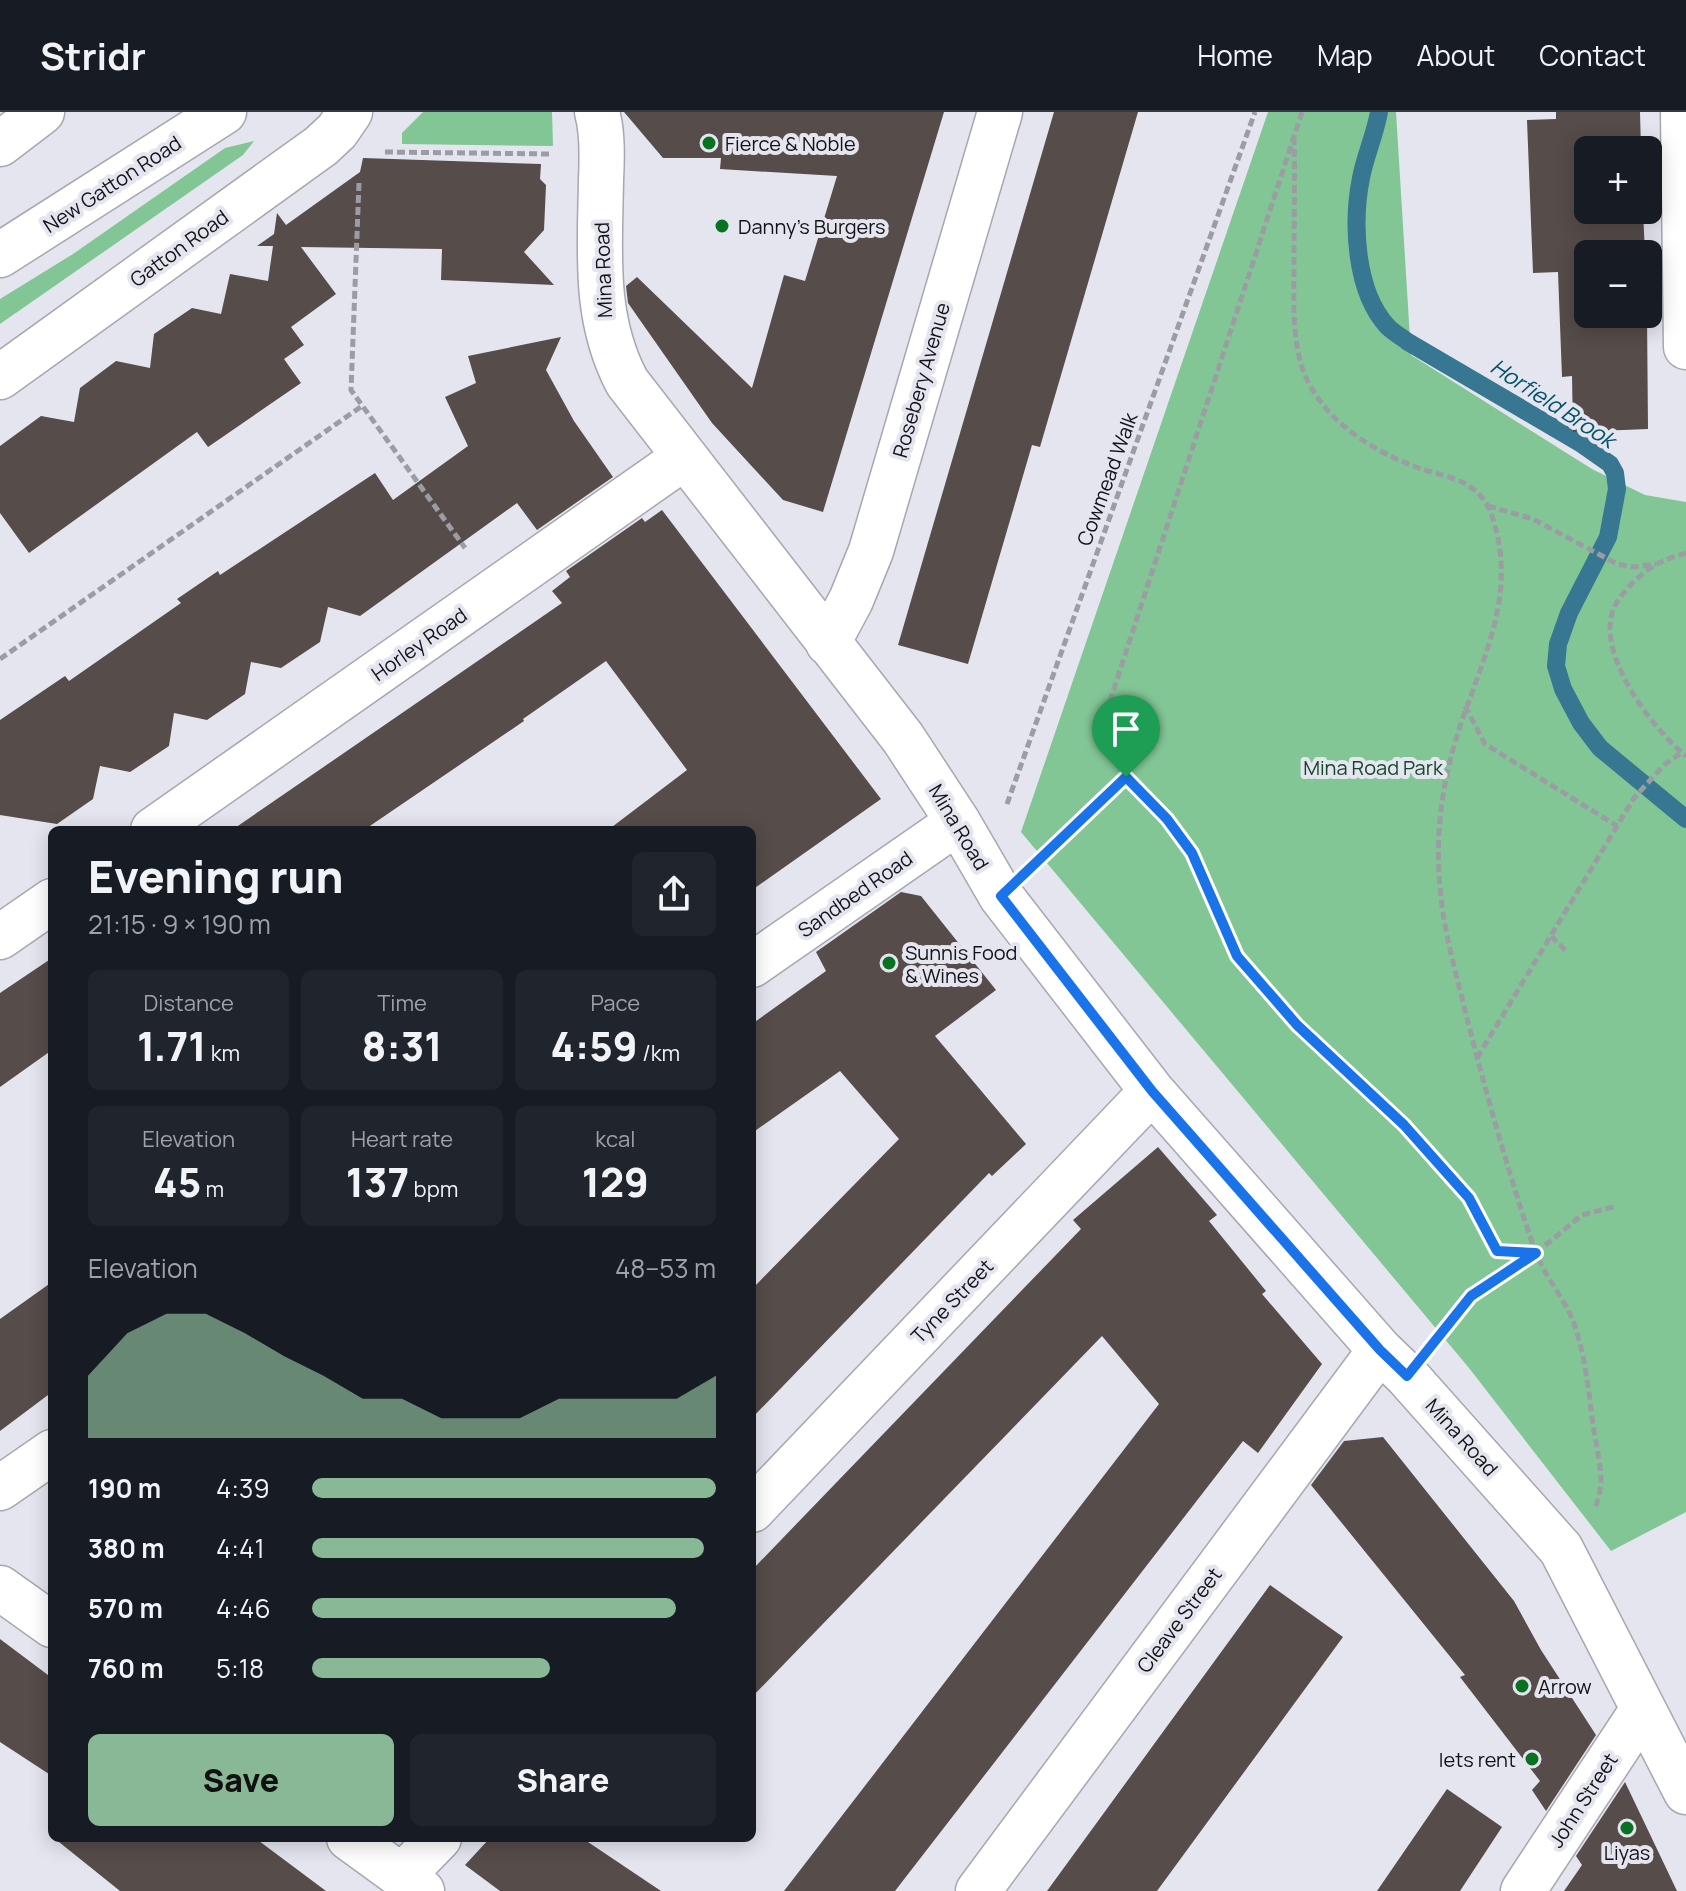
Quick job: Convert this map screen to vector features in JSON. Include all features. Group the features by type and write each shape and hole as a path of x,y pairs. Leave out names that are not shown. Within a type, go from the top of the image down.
{"main road":[{"path":"0,144 42,112"},
{"name":"New Gatton Road","path":"0,255 224,112"},
{"name":"Gatton Road","path":"0,377 321,146 337,131 350,112"},
{"name":"Mina Road","path":"597,112 601,173 600,295 606,327 627,382 903,738 966,835 1001,896 1152,1091 1561,1549 1686,1792"},
{"name":"Rosebery Avenue","path":"828,643 851,600 871,551 1000,112"},
{"path":"1683,112 1686,347"},
{"name":"Horley Road","path":"159,826 685,457"},
{"name":"Sandbed Road","path":"756,963 966,835"},
{"path":"0,937 48,904"},
{"name":"Tyne Street","path":"756,1506 1152,1091"},
{"name":"Cleave Street","path":"978,1891 1394,1363"},
{"path":"0,1488 48,1455"},
{"path":"0,1588 48,1622"},
{"name":"John Street","path":"1523,1891 1643,1709"},
{"path":"354,1842 412,1884 437,1842"}],"path":[{"name":"Cowmead Walk","path":"966,835 1007,804 1255,112"},
{"path":"1302,112 1109,704 1110,745 1116,764 1167,819 1192,853 1237,956 1297,1025 1391,1111 1469,1198 1497,1251 1536,1253"},
{"path":"1294,137 1294,328 1302,366 1313,391 1338,422 1375,449 1459,481 1478,493 1488,506 1502,561 1503,590 1494,634 1465,706 1442,800 1438,880 1453,963 1477,1058 1536,1253 1572,1318 1587,1379 1601,1481 1598,1501 1589,1520 1561,1549"},
{"path":"383,152 563,155"},
{"path":"359,171 351,390 473,558"},
{"path":"0,659 362,406"},
{"path":"1488,506 1533,519 1617,564 1634,567 1657,564 1686,553"},
{"path":"1477,1058 1634,798 1664,765 1684,754 1655,727 1635,698 1617,660 1610,626 1613,609 1625,591 1657,564"},
{"path":"1465,706 1485,744 1617,826"},
{"path":"1001,896 1126,777"},
{"path":"1551,936 1567,952"},
{"path":"1394,1363 1471,1296 1536,1253 1582,1215 1617,1206"}],"green space":[{"path":"423,112 552,112 553,146 402,144 402,133"},
{"name":"Mina Road Park","path":"1268,112 1396,112 1411,355 1592,469 1645,495 1686,502 1686,1512 1611,1551 1469,1368 1021,832"},
{"path":"254,141 243,155 0,324 0,299 73,254 225,148"}],"building":[{"path":"624,112 944,112 823,512 783,500 712,423 628,303 626,286 637,277 752,388 784,275 805,281 837,176 720,169 721,158 663,158"},
{"path":"1054,112 1138,112 1040,447 1032,445 968,664 898,645"},
{"path":"1556,112 1640,112 1641,136 1574,136 1574,224 1644,224 1644,240 1574,240 1574,328 1647,328 1648,429 1573,432 1572,376 1562,377 1558,272 1533,273 1527,120 1556,119"},
{"path":"363,158 541,164 540,179 546,185 544,230 524,252 554,285 441,280 442,249 301,247 336,294 291,327 304,345 284,359 301,383 208,447 197,432 29,553 0,513 0,446 41,416 74,422 80,388 116,361 150,368 154,334 192,308 221,314 230,274 268,281 273,246 257,246 274,234 277,213 286,225 360,172"},
{"path":"561,337 546,370 574,421 613,477 537,530 517,503 360,616 328,607 320,642 281,668 251,662 245,694 207,720 174,713 169,746 130,772 100,766 93,799 57,824 0,815 0,720 65,676 69,681 181,603 177,599 218,571 220,575 375,473 393,500 468,446 445,397 476,383 468,356"},
{"path":"662,510 881,799 756,887 756,826 613,826 687,770 606,661 370,826 238,826 562,603 552,591 570,577 566,571 642,518 645,522"},
{"path":"901,892 921,896 996,990 935,1036 1026,1144 992,1176 989,1173 756,1414 756,1285 899,1139 840,1071 756,1130 756,1021 826,971 816,952"},
{"path":"48,961 48,1053 0,1087 0,993"},
{"path":"1158,1147 1217,1215 1209,1221 1266,1291 1262,1294 1322,1364 1258,1453 1243,1441 895,1891 784,1891 1159,1404 1102,1336 756,1693 756,1566 1081,1229 1073,1220"},
{"path":"48,1285 48,1395 0,1431 0,1319"},
{"path":"1383,1437 1514,1601 1541,1650 1596,1735 1546,1811 1532,1790 1540,1781 1460,1677 1465,1675 1311,1485 1344,1441"},
{"path":"1270,1585 1343,1637 1157,1891 1047,1891"},
{"path":"0,1639 48,1675 48,1773 0,1742"},
{"name":"Liyas","path":"1625,1782 1677,1891 1564,1891 1582,1865 1576,1856"},
{"path":"1447,1789 1502,1827 1460,1891 1377,1891"},
{"path":"59,1842 260,1842 326,1891 120,1891"},
{"path":"486,1842 588,1842 661,1891 500,1891 465,1865"}],"waterway":[{"name":"Horfield Brook","path":"1379,112 1358,196 1359,256 1369,295 1388,327 1408,342 1580,443 1610,464 1617,489 1608,537 1569,613 1558,644 1556,666 1563,689 1581,723 1600,748 1686,819"}],"place":[{"name":"Fierce & Noble","path":"709,143"},
{"name":"Danny's Burgers","path":"722,226"},
{"name":"Sunnis Food & Wines","path":"889,963"},
{"name":"Arrow","path":"1522,1686"},
{"name":"lets rent","path":"1532,1759"},
{"name":"Liyas","path":"1627,1828"}],"route":[{"path":"1126,777 1167,819 1192,853 1237,956 1297,1025 1391,1111 1469,1198 1497,1251 1536,1253 1471,1296 1407,1376 1380,1350 1152,1091 1001,896 1126,777"}]}
